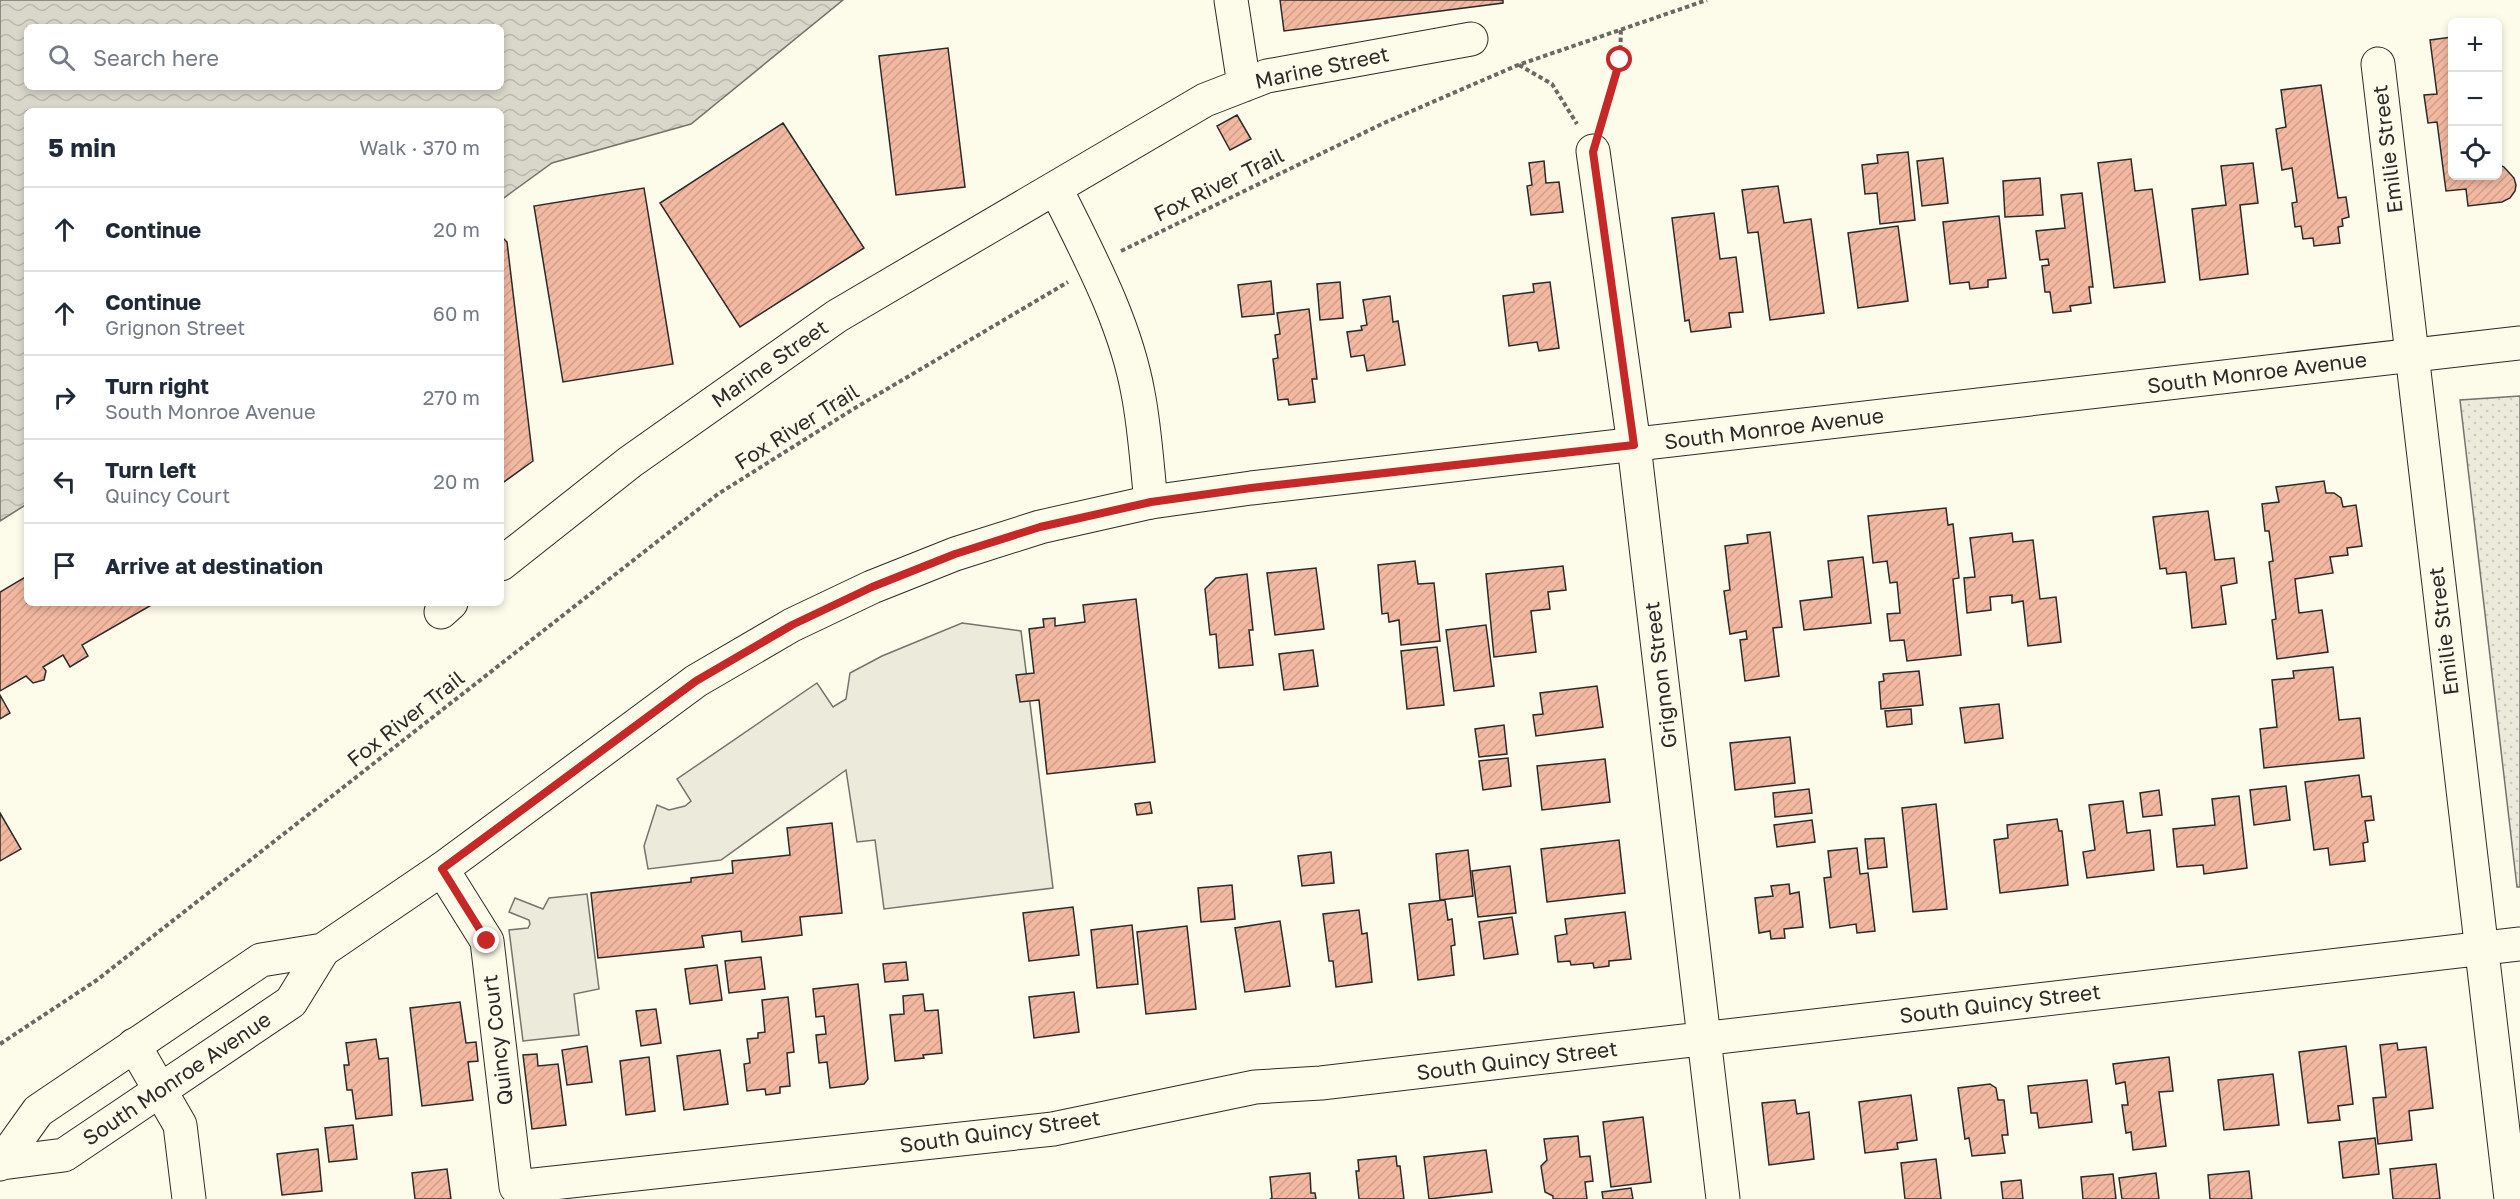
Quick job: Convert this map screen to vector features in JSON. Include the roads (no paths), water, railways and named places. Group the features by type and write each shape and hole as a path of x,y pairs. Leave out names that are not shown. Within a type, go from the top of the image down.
{"street":[{"path":"1231,0 1244,85"},
{"name":"Marine Street","path":"504,562 630,462 837,316 1205,100 1267,76 1471,39"},
{"name":"Emilie Street","path":"2378,64 2511,1199"},
{"name":"Grignon Street","path":"1593,152 1634,445 1723,1199"},
{"path":"1056,189 1094,266 1124,341 1138,392 1151,502"},
{"name":"South Monroe Avenue","path":"1,1163 64,1155 291,1002 323,950 442,869 696,681 792,625 872,587 955,554 1040,527 1151,502 1251,488 2520,343"},
{"name":"Quincy Court","path":"442,869 487,941 516,1187"},
{"name":"South Quincy Street","path":"516,1187 1053,1129 1255,1087 1321,1083 2520,944"},
{"name":"South Monroe Avenue","path":"1,1163 38,1111 261,960 323,950"},
{"path":"134,1045 180,1125 189,1199"}],"water":[{"path":"0,0 843,0 691,124 552,163 504,198 504,108 24,108 24,506 0,521"}]}
